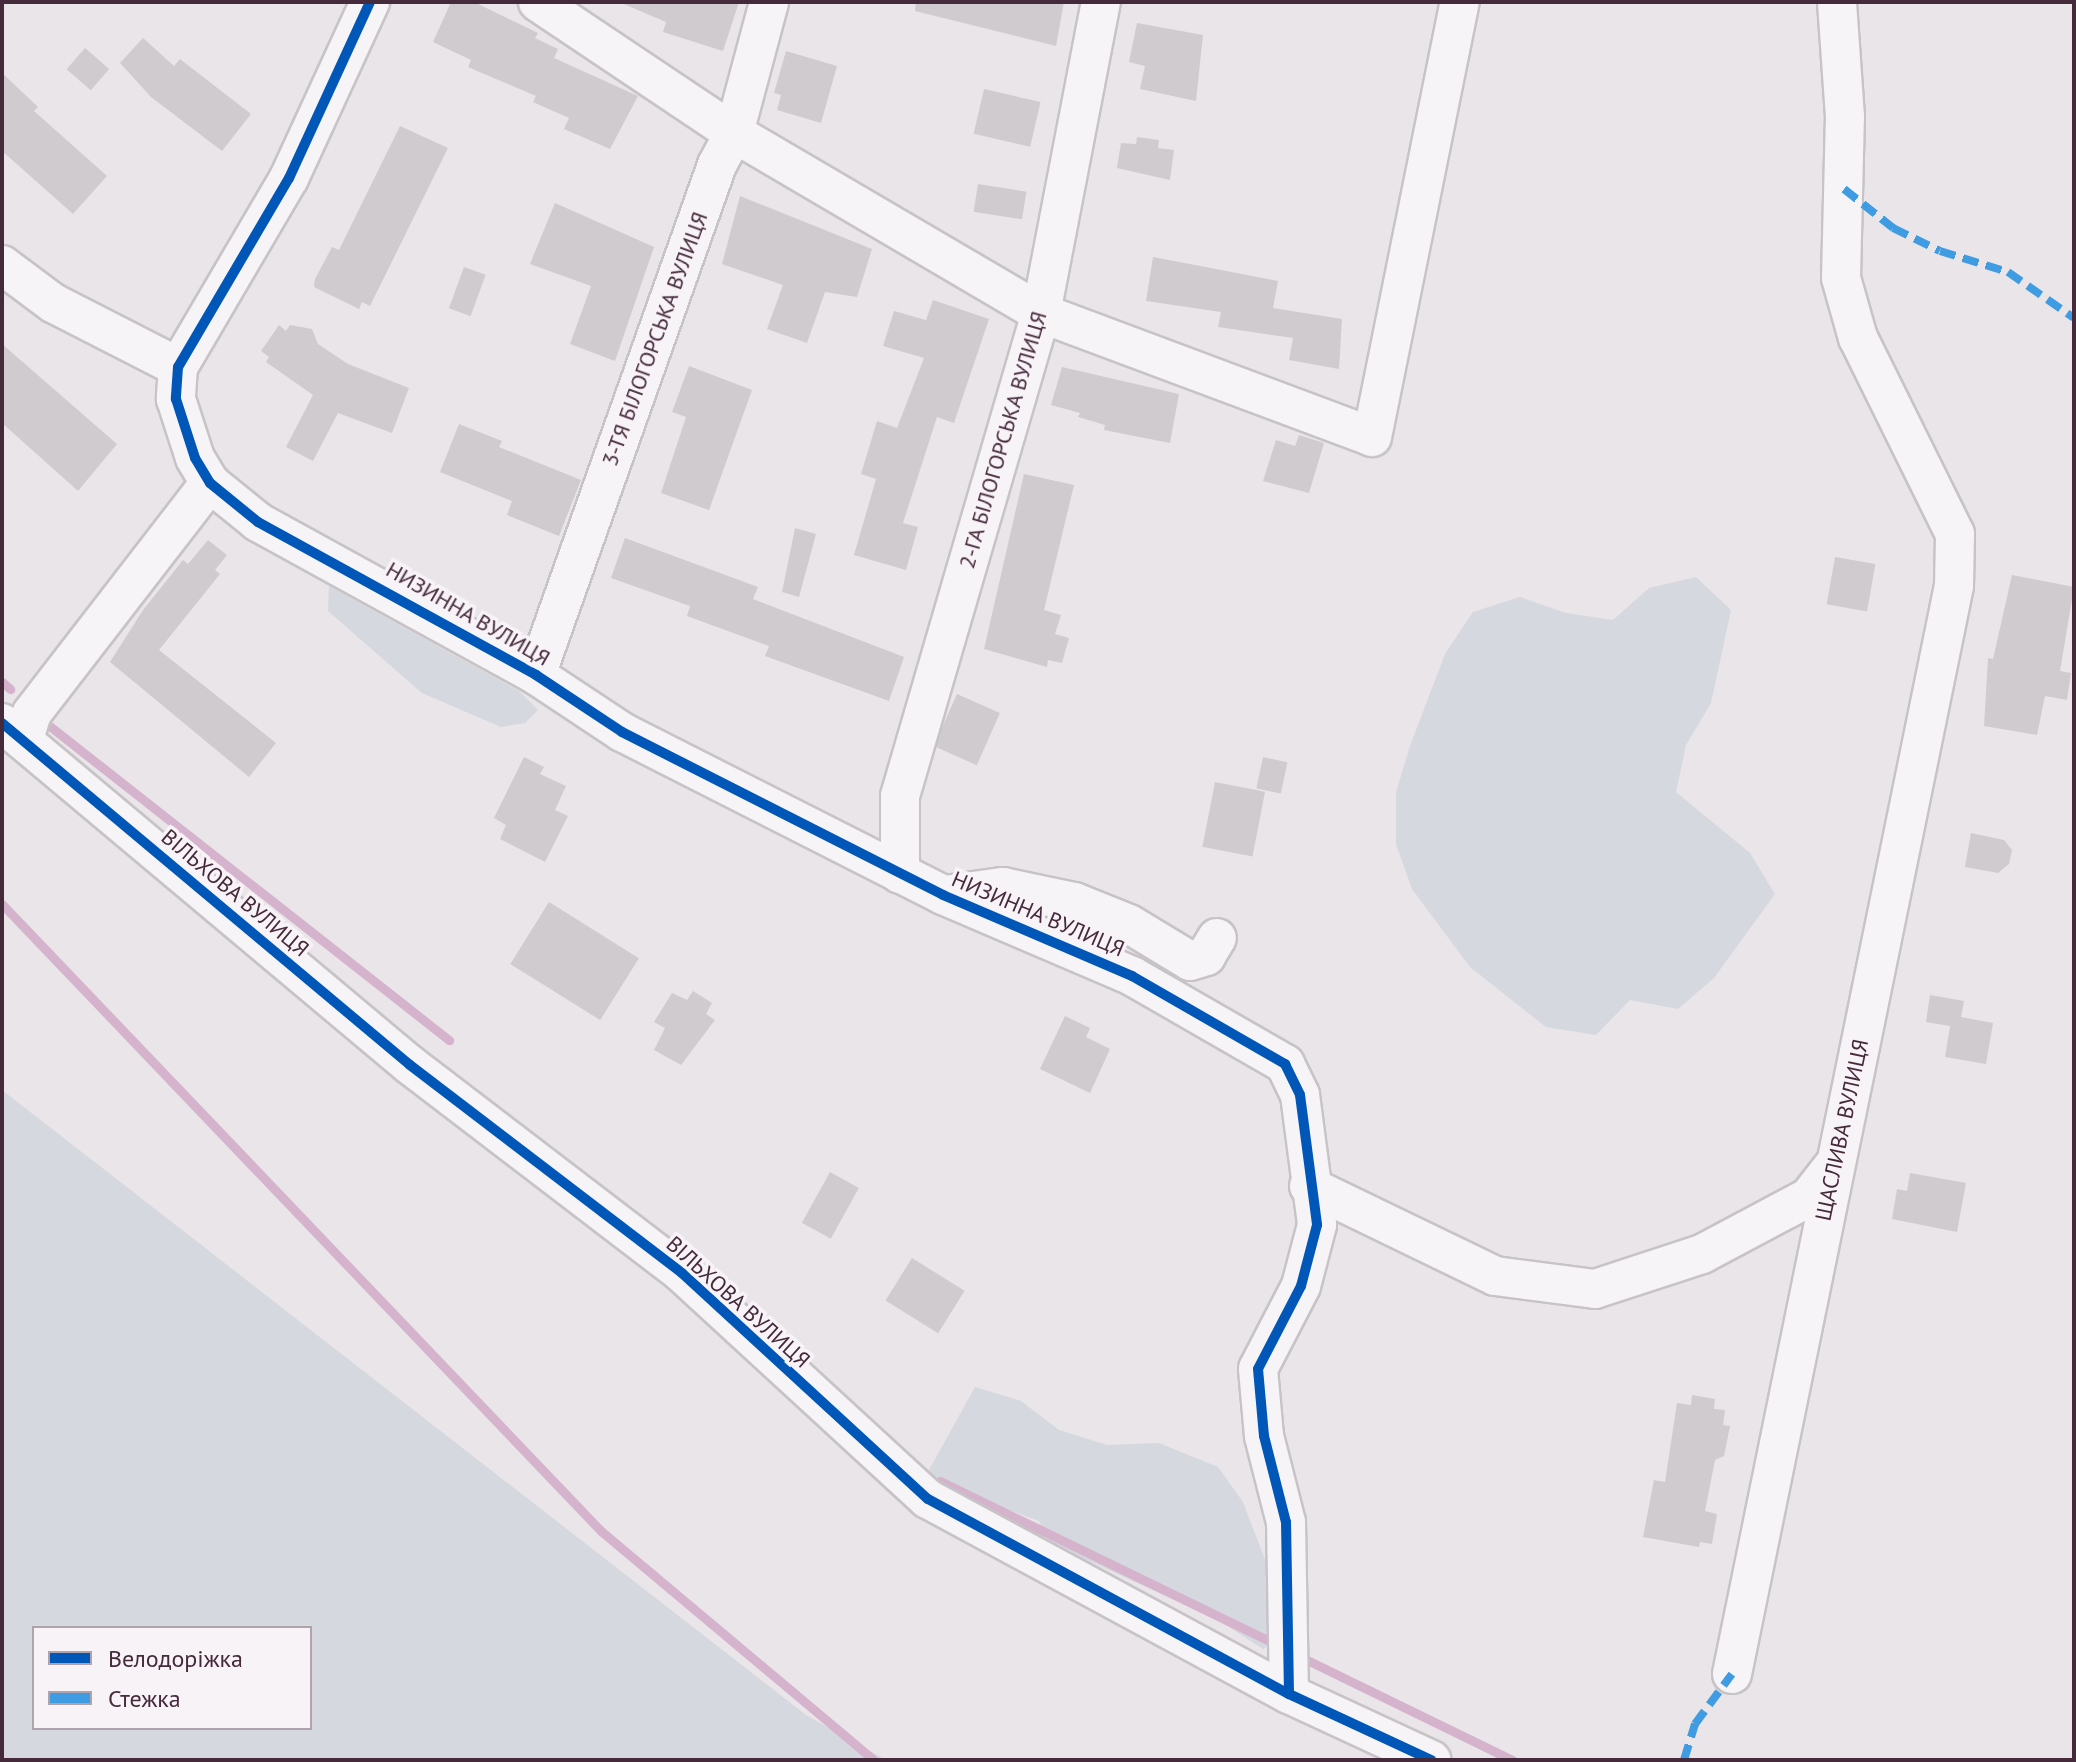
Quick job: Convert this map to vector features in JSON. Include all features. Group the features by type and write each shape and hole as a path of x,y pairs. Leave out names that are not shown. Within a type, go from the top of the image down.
{"street":[{"path":"13,731 32,713 210,483 195,458 176,399 178,367 289,178 370,2"},
{"path":"538,2 734,133 1041,313 1372,437 1460,2"},
{"name":"3-ТЯ БІЛОГОРСЬКА ВУЛИЦЯ","path":"536,675 717,165 734,133 769,2"},
{"name":"2-ГА БІЛОГОРСЬКА ВУЛИЦЯ","path":"900,874 900,796 1041,313 1101,2"},
{"name":"ЩАСЛИВА ВУЛИЦЯ","path":"1732,1674 1954,586 1955,534 1858,338 1841,278 1845,117 1837,2"},
{"path":"2,265 53,303 178,367"},
{"name":"НИЗИННА ВУЛИЦЯ","path":"210,483 258,522 536,675 622,732 943,895 1132,976 1285,1064 1300,1095 1309,1186 1317,1225 1301,1286 1258,1369 1264,1436 1286,1522 1289,1694"},
{"name":"ВІЛЬХОВА ВУЛИЦЯ","path":"13,731 410,1065 682,1273 928,1499 1289,1694 1431,1760"},
{"path":"943,895 1003,887 1040,893 1116,918 1190,961 1206,956 1217,938"},
{"path":"1309,1186 1495,1276 1595,1289 1702,1254 1809,1197 1835,1164"}],"shaded area":[{"path":"1696,577 1731,610 1711,703 1686,745 1676,792 1750,853 1775,894 1714,978 1678,1009 1630,1000 1596,1035 1546,1027 1470,967 1412,889 1396,844 1396,792 1410,746 1445,654 1473,612 1520,597 1566,613 1613,620 1649,588"},
{"path":"329,586 519,691 538,710 525,723 501,727 422,693 328,611"},
{"path":"2,1090 806,1715 886,1760 2,1760"},
{"path":"975,1387 1021,1401 1059,1430 1107,1445 1159,1443 1218,1467 1243,1502 1280,1599 1275,1642 1263,1649 1218,1620 1050,1543 1039,1521 924,1479"}],"building":[{"path":"451,2 474,2 538,33 535,38 558,49 554,58 638,96 610,149 564,129 569,118 533,102 536,96 468,67 471,60 433,42"},
{"path":"619,2 739,2 723,51 663,32 666,22"},
{"path":"916,2 1064,2 1056,46 915,11"},
{"path":"1137,23 1203,35 1196,101 1140,89 1145,66 1129,62"},
{"path":"143,38 174,66 180,59 251,114 222,151 151,97 120,63"},
{"path":"85,48 109,69 91,90 67,69"},
{"path":"786,51 837,66 821,123 777,110 781,95 774,93"},
{"path":"2,73 38,107 34,111 107,176 73,214 2,151"},
{"path":"984,89 1041,102 1030,147 974,134"},
{"path":"400,126 448,148 370,306 362,302 359,309 314,287 315,279 332,247 339,250"},
{"path":"1137,137 1159,140 1158,148 1174,150 1170,180 1117,168 1121,143 1136,144"},
{"path":"978,184 1026,192 1022,219 974,212"},
{"path":"740,196 872,249 857,297 825,292 807,343 767,329 783,285 722,264"},
{"path":"555,203 654,247 615,361 570,344 591,286 530,264"},
{"path":"1153,257 1278,281 1273,308 1342,319 1339,369 1289,360 1293,338 1218,327 1221,312 1146,301"},
{"path":"464,267 486,275 471,316 449,308"},
{"path":"933,300 989,319 954,423 937,417 903,523 918,527 906,570 854,555 876,479 861,474 877,421 897,428 924,358 883,346 894,311 926,320"},
{"path":"279,325 286,331 290,325 312,329 318,344 348,364 409,388 392,433 338,413 313,461 286,447 313,395 266,362 269,357 261,351"},
{"path":"2,344 117,444 78,491 2,423"},
{"path":"689,366 752,390 709,510 661,493 686,417 672,412"},
{"path":"1062,367 1179,394 1170,443 1104,430 1105,425 1078,417 1080,413 1051,405"},
{"path":"459,424 502,441 499,447 581,480 559,536 507,515 512,501 440,472"},
{"path":"1299,435 1324,443 1309,493 1263,481 1276,440 1295,446"},
{"path":"1024,474 1074,485 1044,610 1061,615 1055,634 1069,638 1062,663 1048,660 1047,667 984,649"},
{"path":"795,528 816,534 799,597 782,592"},
{"path":"625,538 758,587 753,599 904,657 889,701 765,656 769,646 687,616 690,606 611,578"},
{"path":"208,540 227,555 215,570 220,574 159,650 276,743 249,777 110,662 143,610 183,560 188,564"},
{"path":"1835,557 1875,564 1867,611 1827,604"},
{"path":"2012,575 2074,587 2060,671 2071,673 2067,700 2045,696 2037,735 1984,726 1988,658 1993,659"},
{"path":"957,694 1000,713 977,765 934,746"},
{"path":"524,757 544,767 540,774 566,786 555,810 568,816 545,862 500,839 506,825 494,818"},
{"path":"1263,757 1287,762 1281,793 1256,788"},
{"path":"1215,782 1265,792 1252,857 1202,847"},
{"path":"1971,833 2004,840 2012,850 2009,864 1998,873 1965,867"},
{"path":"549,902 639,958 600,1020 510,964"},
{"path":"693,991 712,1003 706,1014 715,1020 681,1065 654,1050 665,1028 654,1022 672,993 687,1000"},
{"path":"1930,995 1964,1001 1961,1017 1993,1023 1986,1064 1945,1057 1950,1026 1926,1022"},
{"path":"1065,1016 1090,1028 1086,1037 1110,1049 1090,1093 1040,1069"},
{"path":"830,1172 859,1188 831,1239 802,1223"},
{"path":"1910,1173 1966,1183 1957,1232 1892,1219 1897,1189 1907,1191"},
{"path":"912,1258 965,1291 938,1333 886,1300"},
{"path":"1692,1395 1715,1399 1714,1409 1725,1410 1723,1425 1730,1426 1724,1456 1715,1460 1705,1511 1717,1514 1712,1544 1700,1542 1699,1547 1643,1537 1654,1480 1665,1482 1677,1403 1691,1405"}],"waterway":[{"path":"2,682 10,689"},
{"path":"42,720 449,1040"},
{"path":"2,904 601,1531 874,1760"},
{"path":"940,1481 1275,1644"},
{"path":"1303,1658 1512,1760"}],"marked path":[{"path":"1844,189 1893,228 1940,251 2008,272 2074,318"},
{"path":"1684,1760 1695,1724 1732,1674"}],"cycle path":[{"path":"370,2 289,178 178,367 176,399 195,458 210,483 258,522 536,675 622,732 943,895 1132,976 1285,1064 1300,1095 1317,1225 1301,1286 1258,1369 1264,1436 1286,1522 1289,1694"},
{"path":"2,723 410,1065 682,1273 928,1499 1289,1694 1431,1760"}]}
